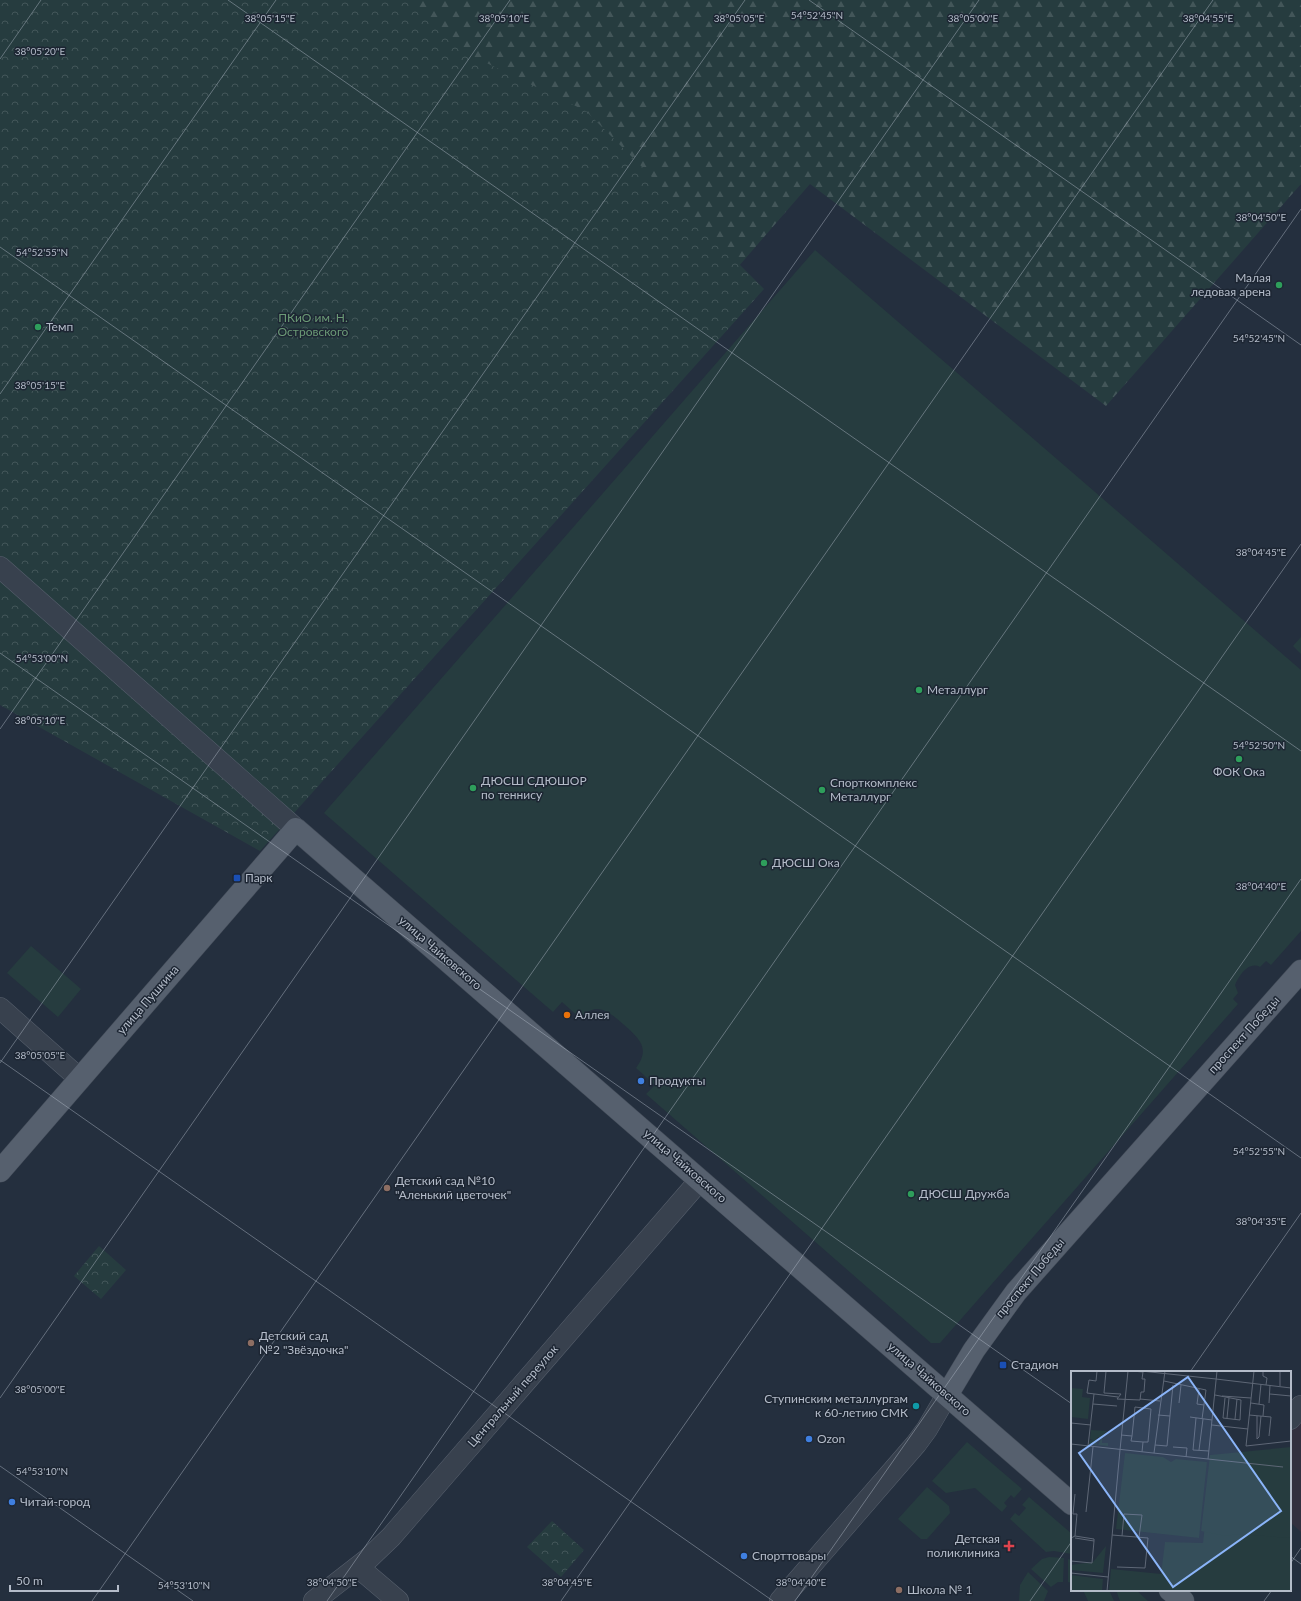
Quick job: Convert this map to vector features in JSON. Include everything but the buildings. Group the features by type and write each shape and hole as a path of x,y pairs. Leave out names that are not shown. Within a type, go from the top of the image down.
{"main road":[{"name":"улица Пушкина","path":"0,1171 296,829"},
{"name":"улица Чайковского","path":"296,829 1071,1503"},
{"name":"проспект Победы","path":"948,1395 974,1350 1016,1292 1301,970"},
{"path":"1171,1591 1183,1601"}],"street":[{"path":"0,567 296,829"},
{"path":"0,1008 80,1078"},
{"name":"Центральный переулок","path":"314,1601 358,1567 391,1537 700,1180"},
{"name":"проспект Победы","path":"780,1601 916,1444 948,1395"},
{"path":"1291,1418 1301,1406"},
{"path":"358,1567 398,1601"}],"shaded area":[{"path":"1301,1417 1301,1532 1291,1523 1291,1429"}],"green space":[{"path":"0,0 1301,0 1301,184 1106,406 810,184 328,740"},
{"name":"ПКиО им. Н. Островского","path":"0,0 406,0 474,57 586,111 764,289 260,851 0,705"},
{"name":"Спорткомплекс Металлург","path":"815,250 1301,670 1301,931 1271,965 1266,961 1260,967 1248,967 1242,973 1235,985 1238,993 1233,999 1238,1004 940,1343 931,1343 646,1094 655,1085 636,1068 643,1055 643,1049 634,1034 623,1024 607,1012 597,1009 586,1013 580,1018 562,1002 553,1012 324,813"},
{"path":"1301,637 1301,654 1293,646"},
{"path":"31,946 81,989 58,1017 7,973"},
{"path":"99,1246 126,1270 101,1299 74,1276"},
{"path":"967,1442 1022,1489 1014,1498 1011,1495 1004,1503 1007,1506 1002,1512 975,1488 946,1493 932,1481"},
{"path":"927,1487 949,1506 950,1513 927,1539 921,1539 898,1519"},
{"path":"1029,1497 1071,1533 1071,1554 1054,1551 1046,1552 1010,1519 1015,1513 1019,1516 1026,1508 1022,1505"},
{"path":"552,1521 584,1550 561,1577 527,1547"},
{"path":"1049,1557 1064,1558 1063,1582 1058,1582 1051,1587 1031,1569 1042,1559"},
{"path":"1068,1559 1071,1560 1071,1583 1068,1582"},
{"path":"1028,1572 1048,1591 1044,1601 1019,1601 1020,1585"},
{"path":"1083,1591 1109,1591 1114,1601 1088,1601"},
{"path":"1116,1591 1137,1591 1148,1601 1120,1601"}],"place":[{"name":"Малая ледовая арена","path":"1279,285"},
{"name":"Темп","path":"38,327"},
{"name":"Металлург","path":"919,690"},
{"name":"ФОК Ока","path":"1239,759"},
{"name":"ДЮСШ СДЮШОР по теннису","path":"473,788"},
{"name":"Спорткомплекс Металлург","path":"822,790"},
{"name":"ДЮСШ Ока","path":"764,863"},
{"name":"Парк","path":"237,878"},
{"name":"Аллея","path":"567,1015"},
{"name":"Продукты","path":"641,1081"},
{"name":"Детский сад №10 \"Аленький цветочек\"","path":"387,1188"},
{"name":"ДЮСШ Дружба","path":"911,1194"},
{"name":"Детский сад №2 \"Звёздочка\"","path":"251,1343"},
{"name":"Стадион","path":"1003,1365"},
{"name":"Ступинским металлургам к 60-летию СМК","path":"916,1406"},
{"name":"Ozon","path":"809,1439"},
{"name":"Читай-город","path":"12,1502"},
{"name":"Детская поликлиника","path":"1009,1546"},
{"name":"Спорттовары","path":"744,1556"},
{"name":"Школа № 1","path":"899,1590"}]}
